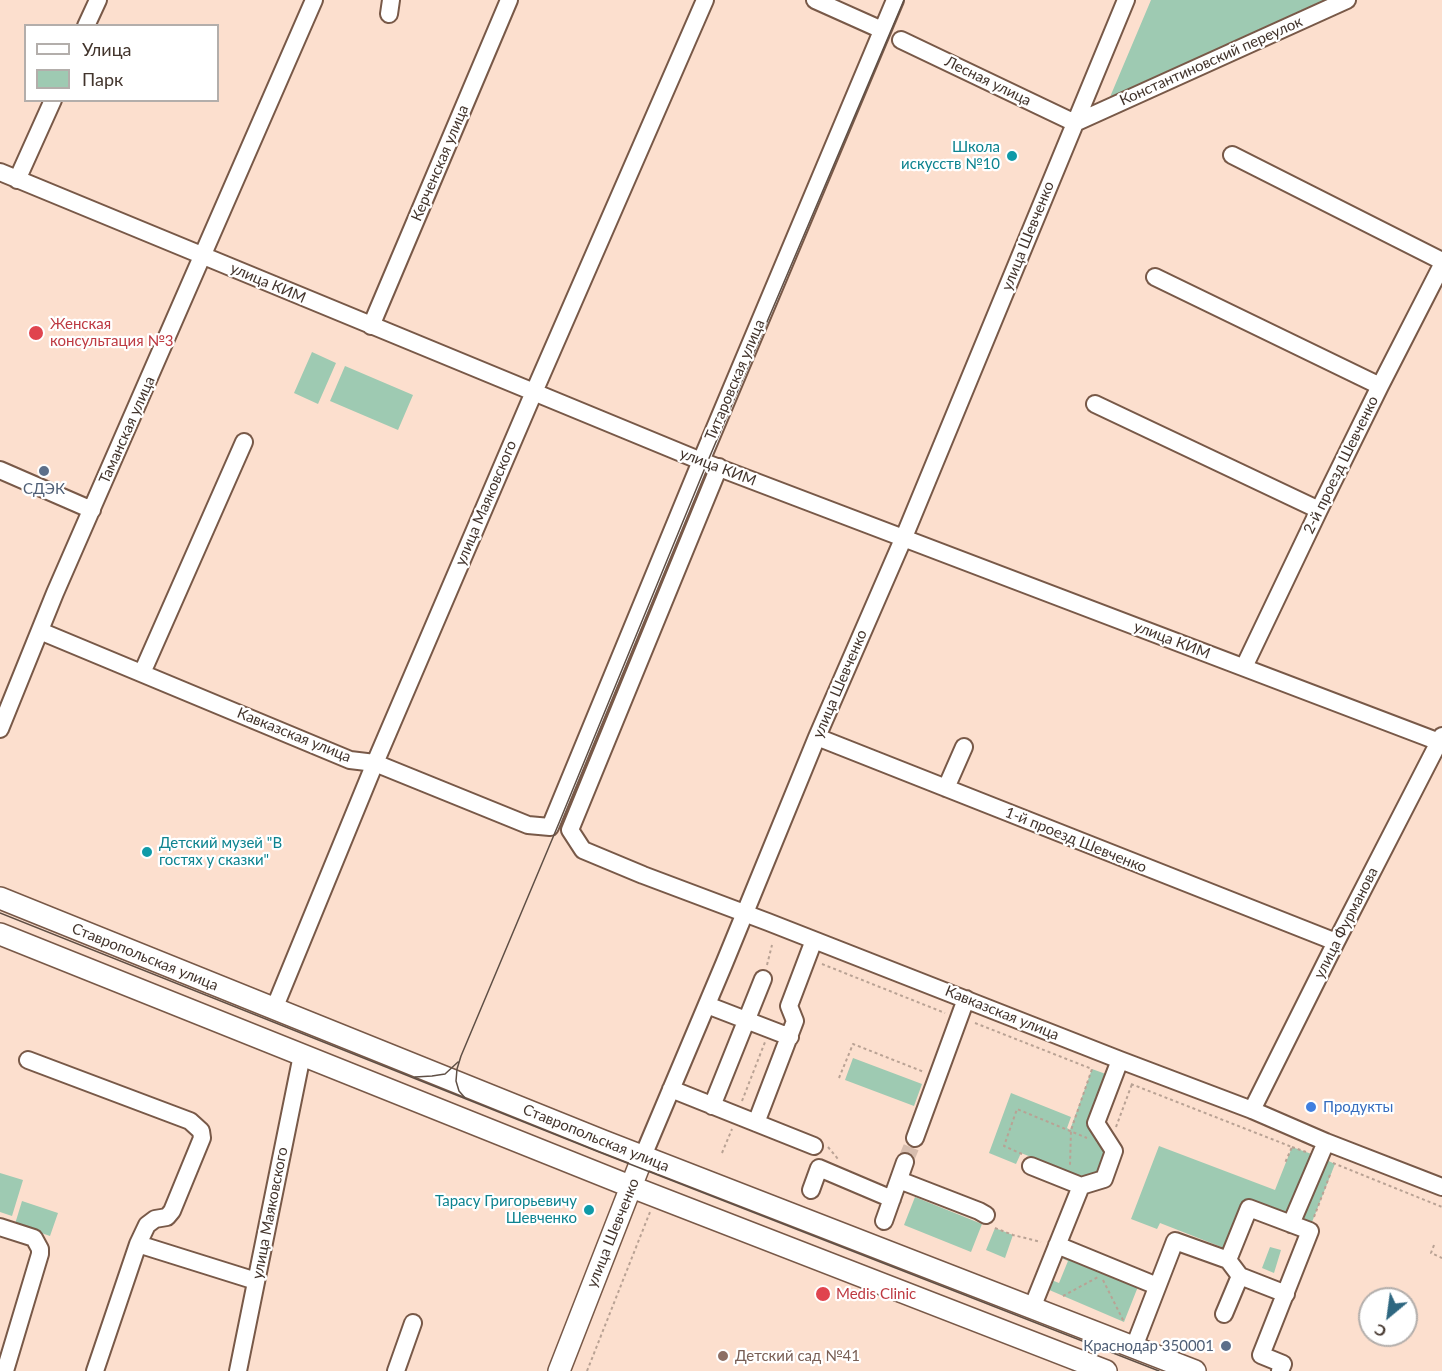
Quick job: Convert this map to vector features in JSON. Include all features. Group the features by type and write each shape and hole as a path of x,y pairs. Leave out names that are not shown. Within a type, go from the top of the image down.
{"main road":[{"name":"Ставропольская улица","path":"0,898 643,1156 1195,1371"},
{"name":"Ставропольская улица","path":"0,934 632,1187 1106,1371"},
{"name":"улица Шевченко","path":"559,1371 643,1156"}],"street":[{"path":"87,24 98,0"},
{"name":"Таманская улица","path":"0,729 92,510 314,0"},
{"name":"Керченская улица","path":"371,326 509,0"},
{"name":"улица Маяковского","path":"274,1009 375,763 705,0"},
{"path":"815,0 882,30"},
{"name":"Титаровская улица","path":"550,827 700,461 895,0"},
{"name":"улица Шевченко","path":"643,1156 817,737 904,537 1126,0"},
{"name":"Константиновский переулок","path":"1075,123 1347,0"},
{"name":"Лесная улица","path":"901,39 1075,123"},
{"path":"17,180 52,102"},
{"path":"1232,155 1442,263"},
{"name":"улица КИМ","path":"0,172 700,461 1441,741"},
{"name":"2-й проезд Шевченко","path":"1244,667 1318,510 1442,263"},
{"path":"1155,277 1380,386"},
{"path":"1095,404 1318,510"},
{"path":"142,672 244,442"},
{"name":"Кавказская улица","path":"719,467 570,830 583,850 1252,1110 1327,1154 1442,1187"},
{"path":"0,470 92,510"},
{"name":"Кавказская улица","path":"40,631 350,760 375,763 528,825 550,827"},
{"name":"1-й проезд Шевченко","path":"817,737 1336,942"},
{"name":"улица Фурманова","path":"1252,1110 1336,942 1441,741"},
{"path":"946,788 964,747"},
{"path":"756,1123 790,1037 795,1021 789,1006 814,940"},
{"path":"712,1106 763,979"},
{"path":"914,1130 937,1077 966,999"},
{"path":"707,1005 790,1037"},
{"name":"улица Маяковского","path":"238,1371 302,1055"},
{"path":"28,1060 190,1121 201,1131 202,1138 172,1210 167,1217 155,1219 147,1225 138,1244 95,1371"},
{"path":"1030,1161 1081,1186 1104,1179 1114,1151 1096,1123 1120,1060"},
{"path":"671,1089 820,1146"},
{"path":"1291,1224 1327,1154"},
{"path":"884,1221 905,1162"},
{"path":"811,1190 819,1168 892,1199"},
{"path":"899,1180 986,1215"},
{"path":"1032,1308 1081,1186"},
{"path":"1228,1260 1249,1208 1310,1231 1261,1355 1283,1364 1280,1371"},
{"path":"0,1227 34,1238 40,1249 4,1371"},
{"path":"1134,1347 1175,1241 1228,1260 1240,1276 1286,1294"},
{"path":"138,1244 256,1281"},
{"path":"1058,1244 1157,1286"},
{"path":"1224,1314 1240,1276"},
{"path":"396,1371 413,1323"}],"path":[{"path":"763,979 772,945"},
{"path":"807,958 1092,1069 1071,1130 1070,1172 1081,1186"},
{"path":"722,1153 770,1030"},
{"path":"839,1078 853,1044 937,1077"},
{"path":"1030,1161 1004,1146 1017,1109 1096,1142 1114,1133 1132,1084 1292,1147 1327,1154 1442,1207"},
{"path":"820,1146 842,1163"},
{"path":"1285,1163 1292,1147"},
{"path":"1310,1231 1327,1154"},
{"path":"587,1371 652,1209"},
{"path":"986,1215 995,1228 1013,1235 1058,1244"},
{"path":"1434,1245 1431,1253 1442,1258"},
{"path":"1063,1296 1101,1275 1124,1322"}],"green space":[{"path":"1151,0 1324,0 1110,97"},
{"path":"312,352 336,363 318,404 294,393"},
{"path":"345,366 413,395 398,430 330,401"},
{"path":"853,1058 922,1084 914,1106 845,1080"},
{"path":"1092,1069 1114,1077 1096,1123 1105,1137 1096,1142 1114,1151 1104,1179 1081,1186 1070,1172 1021,1153 1016,1164 989,1153 1011,1093 1071,1117 1067,1128 1070,1130"},
{"path":"1159,1146 1275,1190 1292,1147 1335,1164 1312,1222 1248,1199 1229,1250 1160,1223 1157,1229 1131,1219"},
{"path":"0,1173 23,1180 12,1216 0,1212"},
{"path":"915,1197 982,1224 971,1252 904,1225"},
{"path":"22,1201 58,1213 50,1236 15,1224"},
{"path":"995,1228 1013,1235 1005,1258 986,1250"},
{"path":"1057,1245 1141,1279 1124,1322 1040,1286 1044,1277 1059,1283 1068,1261 1053,1254"},
{"path":"1270,1247 1281,1250 1274,1273 1262,1268"}],"tunnel":[{"path":"905,1162 915,1138"}],"tram line":[{"path":"466,1099 459,1091 456,1081 461,1056 707,463 904,0"},
{"path":"0,913 599,1152 1159,1371"},
{"path":"415,1077 445,1074 458,1062"}],"place":[{"name":"Школа искусств №10","path":"1012,156"},
{"name":"Женская консультация №3","path":"36,333"},
{"name":"СДЭК","path":"44,471"},
{"name":"Детский музей \"В гостях у сказки\"","path":"147,852"},
{"name":"Продукты","path":"1311,1107"},
{"name":"Тарасу Григорьевичу Шевченко","path":"589,1210"},
{"name":"Medis Clinic","path":"823,1294"},
{"name":"Краснодар 350001","path":"1226,1346"},
{"name":"Детский сад №41","path":"723,1356"}]}
